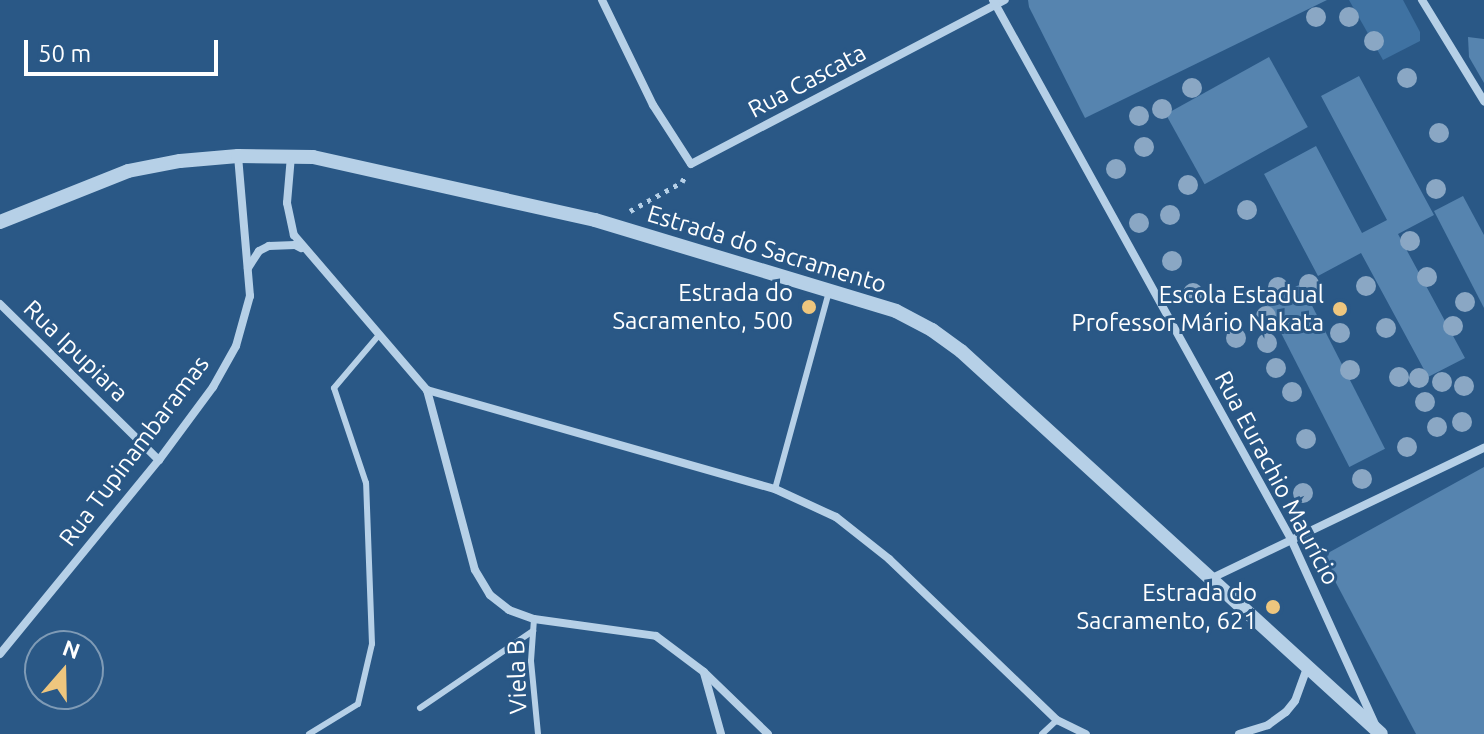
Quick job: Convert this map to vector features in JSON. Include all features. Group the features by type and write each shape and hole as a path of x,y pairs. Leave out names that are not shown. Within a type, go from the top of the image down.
{"street":[{"path":"602,0 653,105 691,164"},
{"name":"Rua Cascata","path":"691,164 994,3 1005,0"},
{"path":"1422,0 1484,101"},
{"name":"Rua Eurachio Maurício","path":"994,3 1291,539 1379,731"},
{"name":"Estrada do Sacramento","path":"0,222 128,171 180,161 238,156 313,157 595,220 896,311 932,330 961,351 1379,731"},
{"name":"Rua Tupinambaramas","path":"0,654 159,460 213,387 236,346 250,296 238,156"},
{"path":"291,156 287,203 294,235 302,249 427,390 475,570 490,595 509,610 534,619 656,636 704,672 768,734"},
{"path":"248,268 259,251 269,246 295,245 302,249"},
{"name":"Rua Ipupiara","path":"0,304 159,460"},
{"path":"427,390 775,489 836,517 862,535 1057,720 1086,734"},
{"path":"1209,579 1484,448"},
{"path":"1239,734 1268,725 1286,712 1295,701 1307,668"},
{"path":"704,672 721,734"}],"lane":[{"path":"775,489 829,292"},
{"path":"309,734 358,704 372,644 366,483 334,388 379,335"},
{"name":"Viela B","path":"534,619 531,661 538,734"},
{"path":"420,708 533,631"},
{"path":"1042,734 1057,720"}],"path":[{"path":"595,220 602,204 629,212 682,182 691,164"}],"shaded area":[{"path":"1349,0 1403,0 1420,32 1420,41 1383,60"}],"building":[{"path":"1028,0 1327,0 1085,118"},
{"path":"1468,37 1484,39 1484,83 1469,57"},
{"path":"1269,57 1308,127 1205,184 1166,114"},
{"path":"1359,76 1434,215 1398,234 1465,358 1428,377 1361,253 1318,276 1264,174 1316,146 1362,233 1387,220 1321,96"},
{"path":"1463,196 1484,235 1484,308 1434,211"},
{"path":"1301,284 1385,449 1349,467 1265,302"},
{"path":"1484,467 1484,734 1416,734 1326,564 1328,553"}],"place":[{"name":"Estrada do Sacramento, 500","path":"809,307"},
{"name":"Escola Estadual Professor Mário Nakata","path":"1340,309"},
{"name":"Estrada do Sacramento, 621","path":"1273,607"}]}
